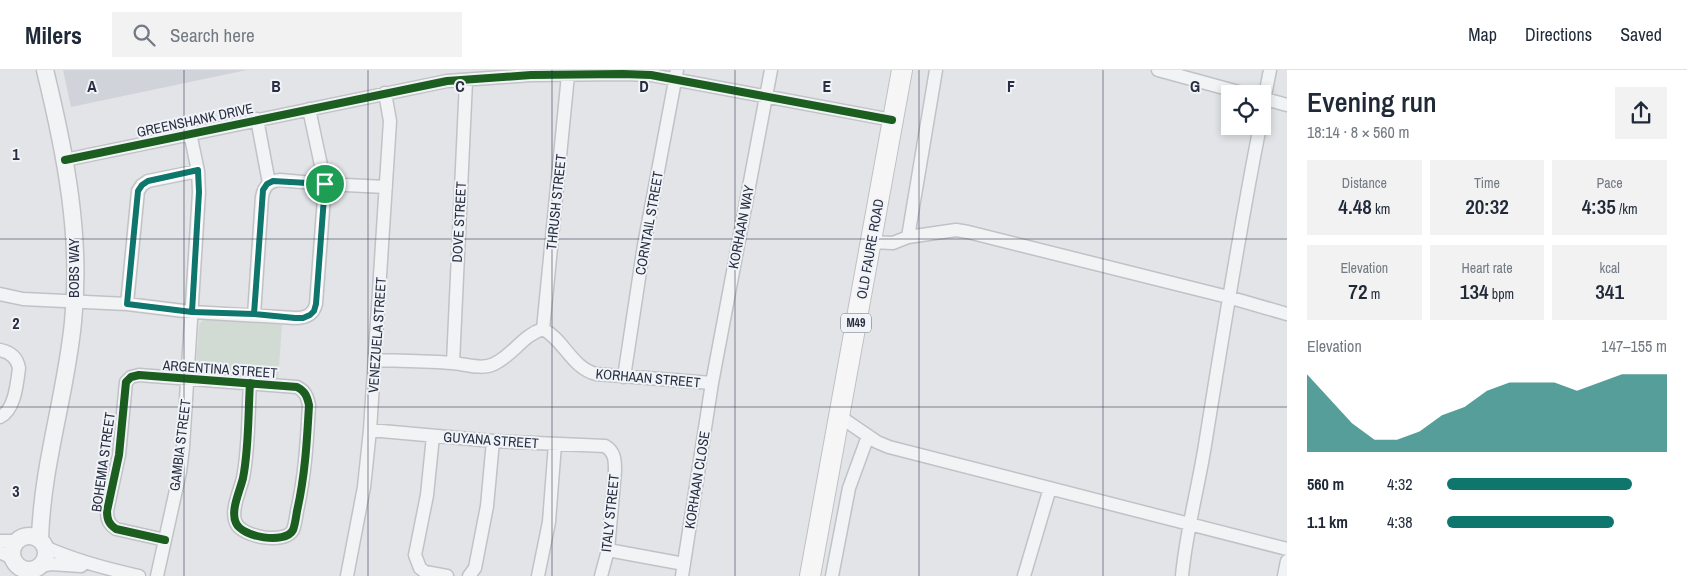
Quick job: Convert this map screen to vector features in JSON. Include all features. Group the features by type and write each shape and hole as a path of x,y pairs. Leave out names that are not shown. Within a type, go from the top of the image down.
{"main road":[{"name":"OLD FAURE ROAD","path":"810,576 902,70"}],"street":[{"name":"BOBS WAY","path":"43,543 40,518 47,466 63,388 74,303 75,232 65,160 45,70"},
{"name":"KORHAAN WAY","path":"712,383 771,70"},
{"path":"908,238 936,70"},
{"path":"1158,70 1221,87"},
{"path":"1267,85 1270,70"},
{"name":"GREENSHANK DRIVE","path":"65,160 447,81 466,81 531,73 676,75 766,96 892,120"},
{"name":"THRUSH STREET","path":"543,329 568,75"},
{"name":"CORNTAIL STREET","path":"624,377 644,245 676,75"},
{"name":"DOVE STREET","path":"453,363 466,81"},
{"name":"VENEZUELA STREET","path":"347,576 364,487 376,360 390,121 385,93"},
{"path":"1271,103 1287,104"},
{"path":"0,294 23,299 74,303 127,304 192,312 303,318 314,311 316,304 325,184 309,109"},
{"path":"257,119 269,183"},
{"name":"GAMBIA STREET","path":"157,576 180,472 188,378 199,192 198,170 190,133"},
{"path":"1182,576 1189,524 1196,494 1228,297 1258,135"},
{"path":"127,304 138,191 148,181 198,170"},
{"path":"254,314 262,197 263,190 269,183 280,180 386,187"},
{"path":"871,242 893,243 908,238 956,230 968,232 1228,297 1287,314"},
{"path":"376,360 453,363 481,367 492,365 503,359 529,335 543,329"},
{"name":"KORHAAN STREET","path":"543,329 550,333 580,367 588,372 624,377 712,383"},
{"path":"0,350 13,355 18,363 18,368 11,406 7,413 0,417"},
{"name":"ARGENTINA STREET","path":"131,377 139,375 188,378 250,383 297,387 305,393 309,405 304,482 293,530 285,537 277,539 242,531 236,523 234,514 243,477 250,383"},
{"name":"BOHEMIA STREET","path":"131,377 126,382 124,391 119,455 107,519 110,525 116,529 164,540"},
{"name":"KORHAAN CLOSE","path":"683,570 712,383"},
{"path":"839,416 877,442 889,447 1287,549"},
{"name":"GUYANA STREET","path":"370,430 493,441 605,446 611,450"},
{"path":"433,436 427,495 415,556 416,562 425,572 447,576"},
{"path":"832,576 849,488 868,436"},
{"path":"469,576 475,568 487,506 493,441"},
{"path":"538,576 549,522 555,444"},
{"name":"ITALY STREET","path":"602,576 608,550 615,471 615,458 611,450"},
{"name":"BOBS WAY","path":"12,539 31,516 38,488 47,466"},
{"path":"1024,576 1050,488"},
{"path":"101,568 52,564 36,570 24,570 11,562 12,539 30,535 64,556 101,568 140,576"},
{"path":"36,570 46,558 43,543"},
{"path":"608,550 683,570"},
{"path":"1284,576 1287,561"}],"shaded area":[{"path":"63,70 247,70 71,107"},
{"path":"208,319 282,325 278,380 203,375 198,371 196,366 199,325 202,321"}],"cycle path":[{"path":"65,160 447,81 531,75 651,75 892,120"},
{"path":"165,540 116,529 108,519 107,511 119,455 126,382 131,377 139,375 297,387 302,390 309,405 302,485 293,530 288,535 282,537 264,537 246,532 240,528 234,518 246,455 248,431 249,395 250,383"}],"route":[{"path":"325,184 280,180 267,184 263,190 254,314 192,312 199,192 198,170 148,181 138,191 127,304 192,312 254,314 295,318 303,318 310,315 314,311 316,304 325,184"}]}
